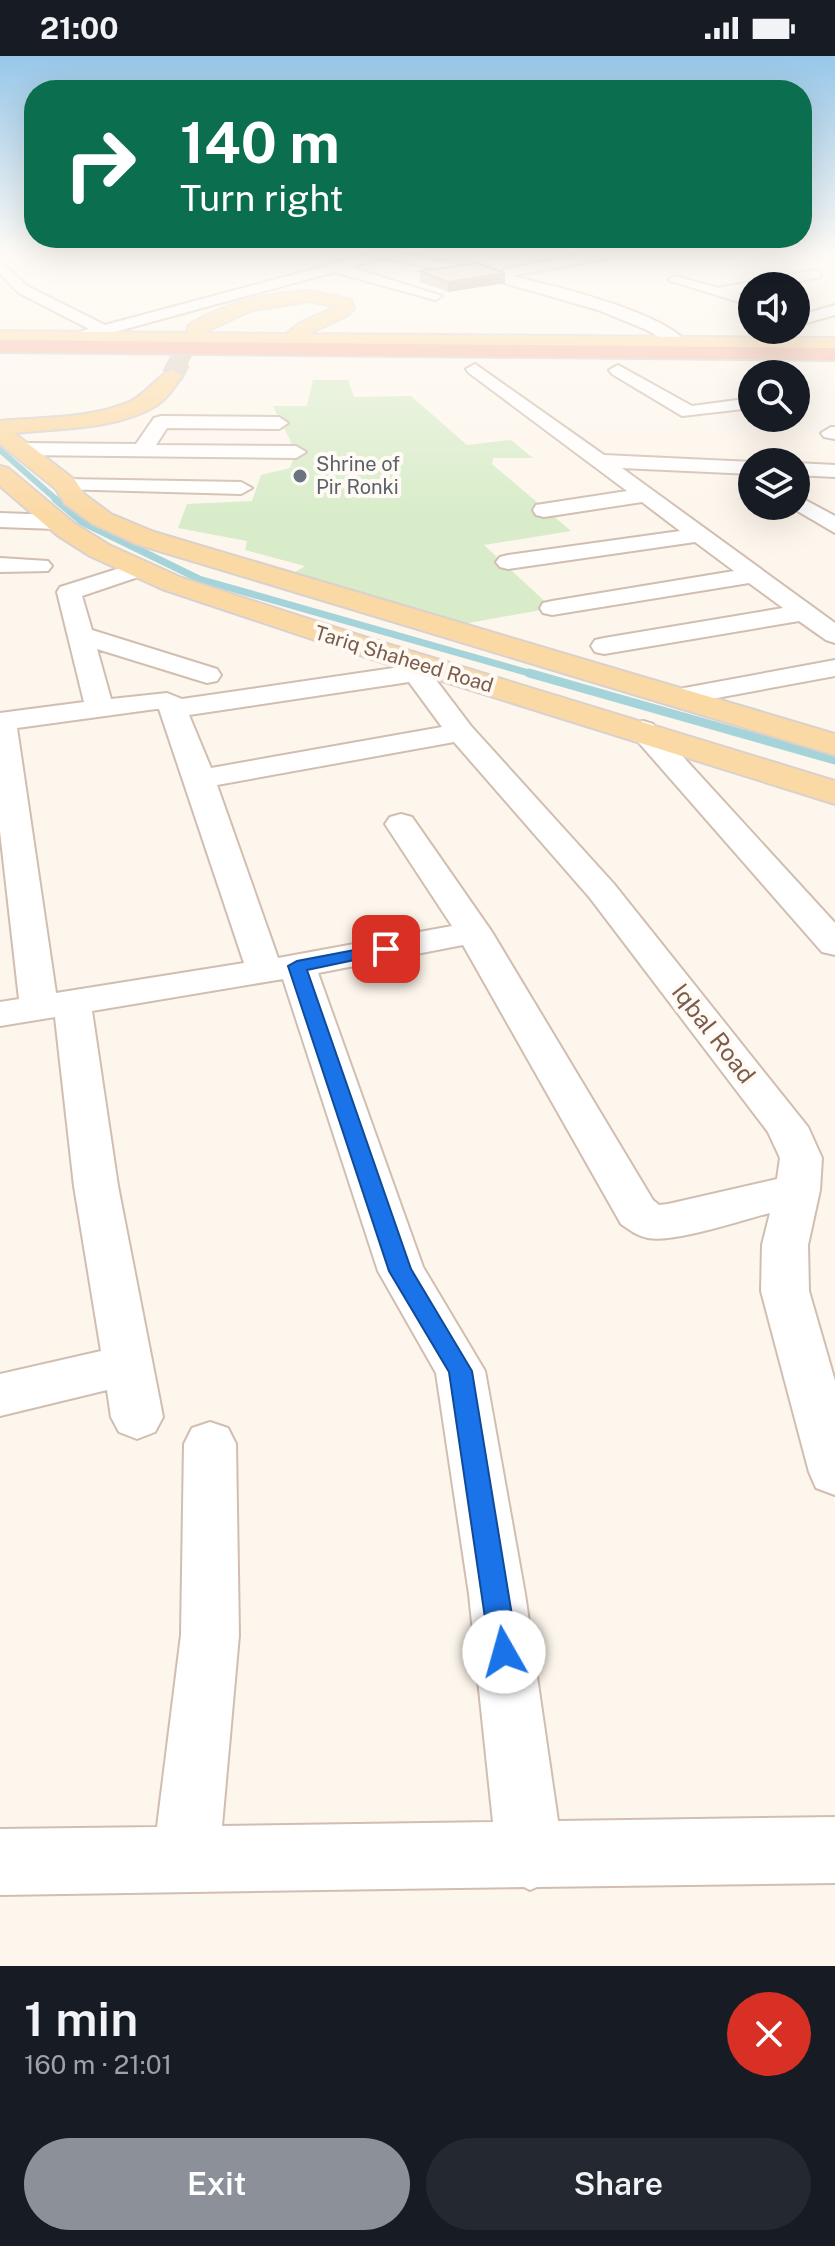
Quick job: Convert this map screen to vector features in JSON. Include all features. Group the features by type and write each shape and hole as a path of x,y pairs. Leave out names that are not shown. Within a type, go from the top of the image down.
{"highway":[{"path":"0,346 835,354"},
{"path":"0,355 835,362"}],"main road":[{"path":"567,342 835,344"},
{"path":"0,365 738,372"},
{"path":"810,371 835,371"},
{"path":"7,436 122,411 153,398 172,376"},
{"name":"Tariq Shaheed Road","path":"7,436 66,485 74,499 102,519 145,538 835,745"},
{"name":"Tariq Shaheed Road","path":"2,478 56,522 110,558 136,570 426,668 643,730 835,793"},
{"path":"426,668 475,637"}],"street":[{"path":"475,369 835,635"},
{"path":"618,370 689,412 738,405"},
{"path":"142,450 161,422 279,423"},
{"path":"7,436 142,450 296,452"},
{"path":"601,461 738,468"},
{"path":"810,470 835,471"},
{"path":"810,473 835,484"},
{"path":"66,485 241,488"},
{"path":"544,510 647,495"},
{"path":"810,510 835,526"},
{"path":"0,520 56,522"},
{"path":"508,562 700,535"},
{"path":"0,565 40,566"},
{"path":"100,709 69,592 136,570"},
{"path":"552,608 755,575"},
{"path":"604,646 805,612"},
{"path":"80,635 207,675"},
{"path":"173,709 426,668"},
{"name":"Iqbal Road","path":"426,668 419,676 461,732 602,891 787,1127 801,1158 798,1190 785,1245 785,1291 835,1472"},
{"path":"679,697 835,668"},
{"path":"137,1417 96,1186 56,1006 1,722 167,701 281,969 401,1271 460,1371 497,1594 530,1857"},
{"path":"643,730 835,944"},
{"path":"200,779 461,732"},
{"path":"401,824 474,932 637,1212 650,1222 668,1221 798,1190"},
{"path":"0,1014 281,969 474,932"},
{"path":"0,1395 129,1365"},
{"path":"186,1861 210,1635 210,1444"},
{"path":"0,1862 530,1857 835,1850"}],"green space":[{"path":"313,380 348,380 354,397 411,396 467,445 511,440 533,458 493,458 492,464 571,531 484,545 552,608 447,627 284,579 305,566 245,550 247,541 178,528 187,504 252,501 261,475 290,468 296,452 273,406 307,406"}],"waterway":[{"path":"0,450 58,501"},
{"path":"55,499 82,522 199,579 536,675"},
{"path":"529,673 835,760"}],"tunnel":[{"path":"180,362 189,342"},
{"path":"172,376 180,362"}],"place":[{"name":"Shrine of Pir Ronki","path":"300,476"}],"route":[{"path":"386,949 297,966 401,1271 460,1371 504,1652"}]}
